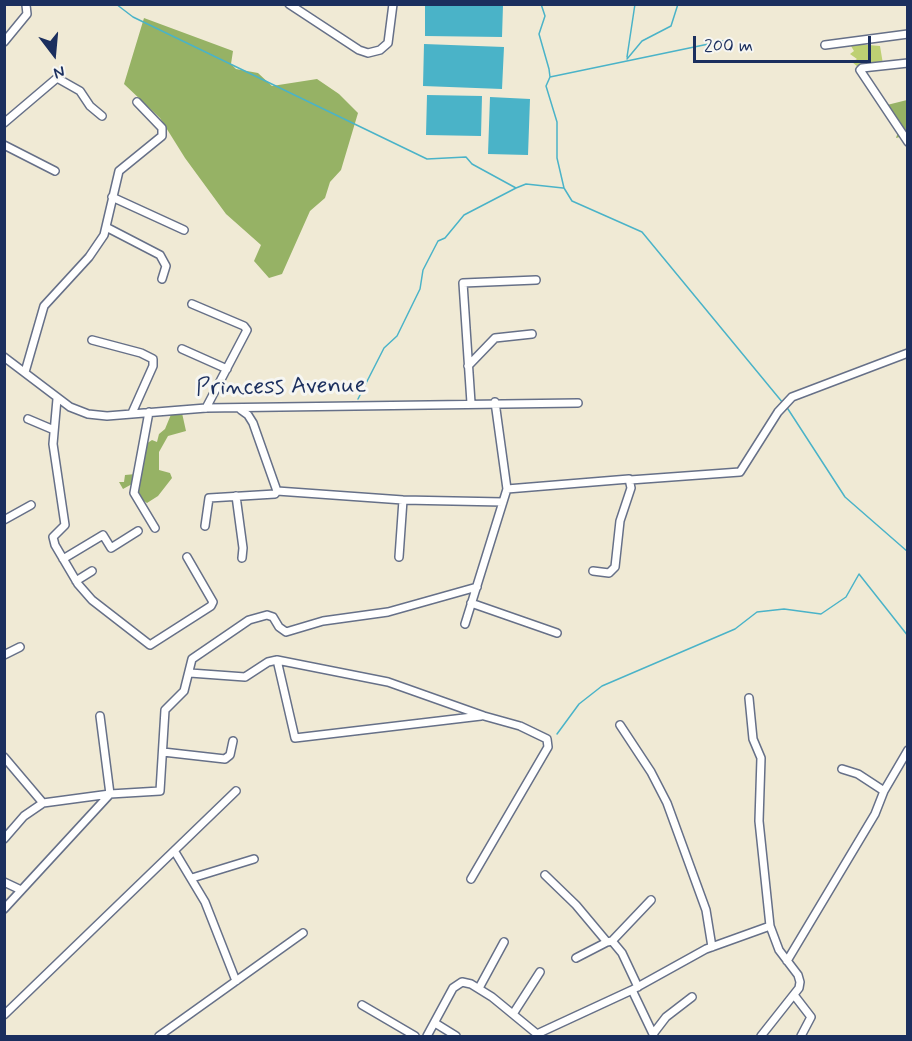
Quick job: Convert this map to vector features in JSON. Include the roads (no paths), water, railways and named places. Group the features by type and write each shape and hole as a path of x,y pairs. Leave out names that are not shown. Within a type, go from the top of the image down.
{"street":[{"path":"289,4 359,50 368,53 380,50 390,39 393,4"},
{"path":"4,42 27,14 26,5"},
{"path":"825,45 908,34"},
{"path":"908,63 860,70 908,142"},
{"path":"4,123 57,78 80,91 94,110 102,116"},
{"path":"25,372 44,306 89,257 104,236 119,171 162,136 164,131 137,102"},
{"path":"4,145 55,171"},
{"path":"112,197 184,230"},
{"path":"106,227 160,255 166,266 162,279"},
{"path":"471,403 463,283 536,280"},
{"path":"192,304 246,328 206,408"},
{"path":"468,366 495,338 532,334"},
{"path":"92,340 141,353 153,359 153,366 132,413"},
{"path":"182,349 227,369"},
{"path":"507,489 625,478 630,480 740,472 778,412 792,397 908,353"},
{"name":"Princess Avenue","path":"4,357 57,399 88,414 107,416 206,408 495,402 578,403"},
{"path":"57,399 54,452 65,525 53,537 76,581 92,600 150,645 213,602 187,557"},
{"path":"465,624 507,489 495,402"},
{"path":"239,409 254,423 277,491"},
{"path":"149,412 134,493 154,528"},
{"path":"27,419 54,430"},
{"path":"593,571 609,573 615,567 618,531 631,488 630,480"},
{"path":"205,526 209,498 275,494 277,491 403,500 503,502"},
{"path":"236,496 243,548 242,558"},
{"path":"399,557 403,500"},
{"path":"4,519 31,505"},
{"path":"63,559 103,535 111,548 138,531"},
{"path":"76,581 92,571"},
{"path":"4,839 24,816 43,803 110,794 160,791 165,710 184,691 192,659 249,620 267,615 273,617 279,627 286,632 323,621 388,612 477,587"},
{"path":"471,603 556,633"},
{"path":"4,655 20,647"},
{"path":"190,673 245,677 268,662 277,660 388,682 540,734 548,739 548,747 471,879"},
{"path":"277,660 295,738 484,716"},
{"path":"749,698 753,738 761,758 759,821 770,926 787,961 800,978 799,988 761,1036"},
{"path":"100,716 110,794"},
{"path":"620,725 651,772 667,803 706,910 712,946"},
{"path":"163,752 225,759 230,755 233,741"},
{"path":"787,961 875,814 884,791 908,750"},
{"path":"4,757 43,803"},
{"path":"842,769 858,774 884,791"},
{"path":"4,1015 175,852 236,790"},
{"path":"4,909 110,794"},
{"path":"175,852 205,902 236,981"},
{"path":"192,878 255,859"},
{"path":"544,875 576,905 629,965 653,1035"},
{"path":"4,882 21,890"},
{"path":"576,958 609,941 651,900"},
{"path":"427,1036 456,985 466,982 479,988 537,1035 635,988 712,946 770,926"},
{"path":"164,1035 303,933"},
{"path":"479,988 504,942"},
{"path":"513,1014 540,972"},
{"path":"794,995 811,1017 801,1036"},
{"path":"653,1035 666,1017 692,997"},
{"path":"362,1005 415,1036"},
{"path":"435,1023 456,1036"}],"water":[{"path":"425,5 503,5 502,37 425,36"},
{"path":"424,44 504,47 502,89 423,86"},
{"path":"427,95 482,96 481,136 426,135"},
{"path":"490,97 530,99 528,155 488,154"}],"waterway":[{"path":"116,4 133,17 427,159 466,157 472,164 516,188 526,184 563,188"},
{"path":"541,4 545,16 539,34 549,69 550,77 546,86 557,122 557,158 564,188 572,201 642,232 783,403"},
{"path":"627,57 635,4"},
{"path":"627,59 642,41 671,26 678,4"},
{"path":"550,77 723,41"},
{"path":"358,399 384,348 397,336 420,289 423,270 438,241 445,238 464,215 516,188"},
{"path":"786,406 845,497 908,552"},
{"path":"557,734 579,704 602,686 735,629 757,612 784,609 821,614 846,597 859,574 908,636"}]}
